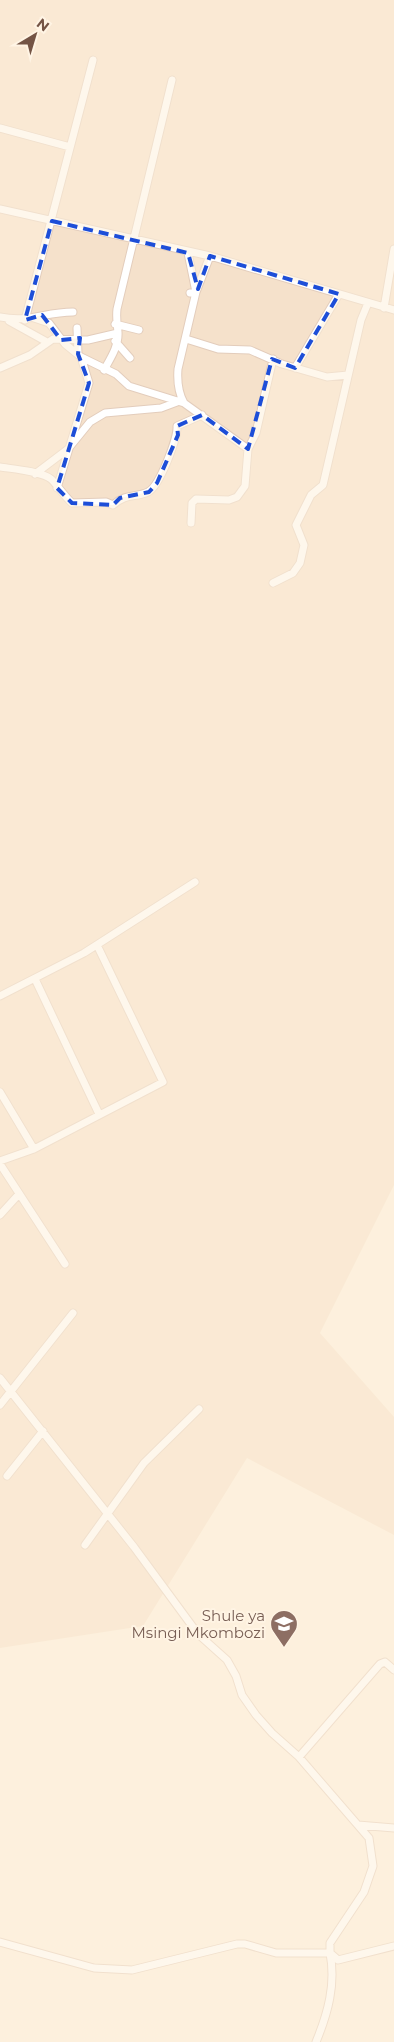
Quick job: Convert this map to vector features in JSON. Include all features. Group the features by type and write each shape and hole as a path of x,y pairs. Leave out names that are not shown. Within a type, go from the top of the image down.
{"street":[{"path":"26,320 93,60"},
{"path":"104,370 114,352 118,333 115,324 172,80"},
{"path":"0,128 70,147"},
{"path":"0,209 188,253 210,256 394,310"},
{"path":"384,308 394,249"},
{"path":"181,403 177,380 186,339 193,292 188,253"},
{"path":"193,292 210,256"},
{"path":"295,368 338,294"},
{"path":"273,583 293,573 300,563 304,545 296,525 311,495 323,485 348,375 368,303"},
{"path":"0,316 26,320 49,313 73,312"},
{"path":"49,313 49,323"},
{"path":"0,316 47,342"},
{"path":"34,318 49,323 58,332 61,340 80,355 104,370 116,374 129,386 152,391 181,403 248,449"},
{"path":"115,324 139,330"},
{"path":"57,488 89,383 80,355 77,328"},
{"path":"0,368 30,355 53,339 95,339 106,334 118,333"},
{"path":"106,334 130,358"},
{"path":"186,339 218,349 250,350 295,368 327,377 348,375"},
{"path":"191,523 192,503 196,499 229,500 237,497 245,486 248,449 256,433 273,359"},
{"path":"35,474 68,449 90,422 105,413 161,408 181,403"},
{"path":"0,467 51,479 72,503 106,502 113,505 120,498 149,492 157,483 178,435 177,426 202,416"},
{"path":"0,996 97,945 195,882"},
{"path":"65,1264 0,1163 34,1149 163,1082 97,945"},
{"path":"35,979 99,1114"},
{"path":"0,1092 34,1149"},
{"path":"0,1215 19,1194"},
{"path":"0,1405 73,1313"},
{"path":"0,1378 107,1512 198,1634 227,1660 236,1676 242,1695 256,1715 272,1733 299,1757 368,1838 373,1866 364,1892 330,1942 332,1965 329,2007 316,2042"},
{"path":"85,1545 144,1463 200,1409"},
{"path":"7,1476 42,1431"},
{"path":"299,1757 380,1664 385,1662 394,1670"},
{"path":"358,1825 394,1828"},
{"path":"0,1942 94,1968 132,1970 237,1944 245,1944 276,1953 330,1953 338,1960 394,1946"}],"highlighted area":[{"path":"52,221 188,253 198,289 210,256 339,294 295,368 272,359 248,449 202,415 177,426 178,435 157,483 149,492 120,498 113,505 72,503 57,488 89,383 78,354 80,338 61,340 42,315 25,320"}],"shaded area":[{"path":"0,0 394,0 394,1185 320,1333 394,1417 394,1535 247,1458 143,1626 0,1648"}],"place":[{"name":"Shule ya Msingi Mkombozi","path":"284,1648"}]}
